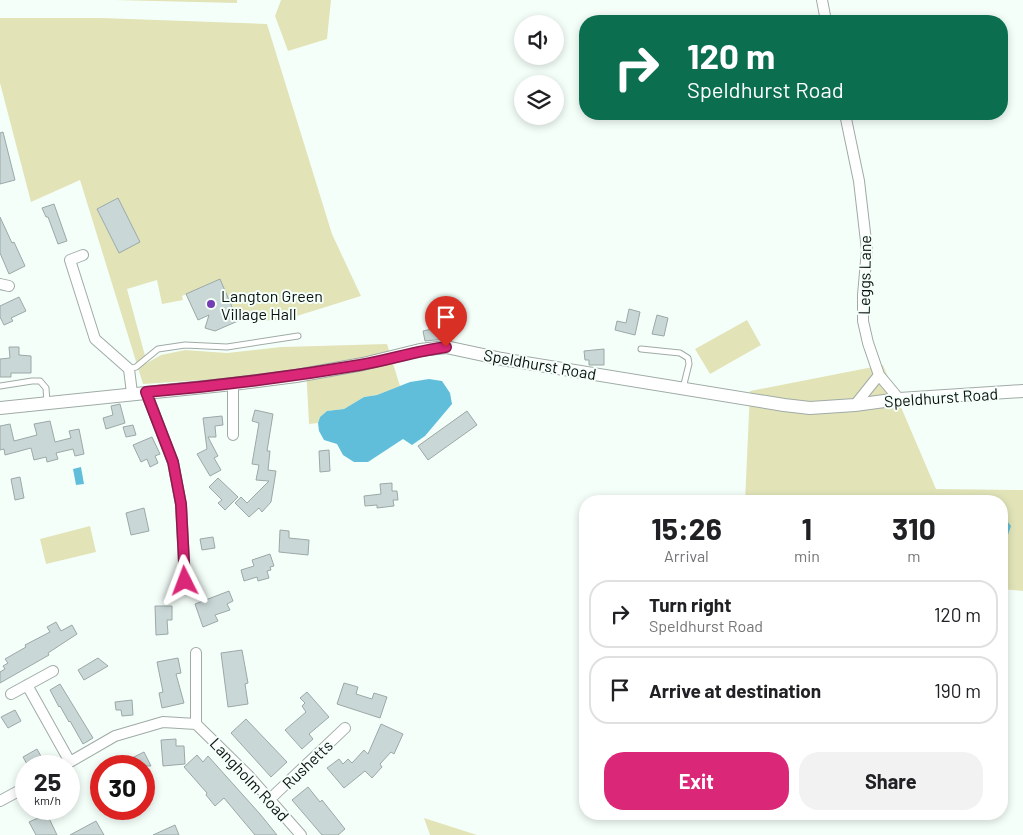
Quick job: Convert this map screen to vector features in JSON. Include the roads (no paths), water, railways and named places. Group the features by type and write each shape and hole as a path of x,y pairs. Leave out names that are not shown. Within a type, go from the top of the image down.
{"street":[{"path":"822,0 825,15"},
{"name":"Leggs Lane","path":"846,120 859,181 867,250 863,321 879,376 899,399"},
{"path":"83,256 70,260 95,339 130,369 132,394"},
{"name":"Speldhurst Road","path":"0,408 296,376 363,364 420,350 446,347 502,358 810,408 855,405 899,399 1023,391"},
{"path":"855,405 879,376"},
{"path":"233,435 234,384"},
{"path":"146,392 173,462 181,504 185,581"},
{"name":"Langholm Road","path":"196,653 196,724"},
{"path":"11,694 53,671"},
{"path":"27,685 62,755"},
{"name":"Langholm Road","path":"80,756 115,736 163,722 196,724 270,799 301,835"},
{"name":"Rushetts","path":"270,799 344,728"},
{"path":"0,801 15,793"}],"lane":[{"path":"130,369 158,349 185,345 227,347 298,336"},
{"path":"641,349 680,353 688,358 689,364 684,388"},
{"path":"0,386 40,381 46,388 47,403"}],"water":[{"path":"429,379 442,381 450,393 452,404 425,436 412,445 403,439 368,462 354,462 343,455 337,444 324,440 319,431 318,423 320,417 327,411 344,409 364,397 377,395 410,382"},
{"path":"81,467 84,484 76,485 73,469"},
{"path":"1008,522 1011,526 1008,535"}],"place":[{"name":"Langton Green Village Hall","path":"211,304"}]}
